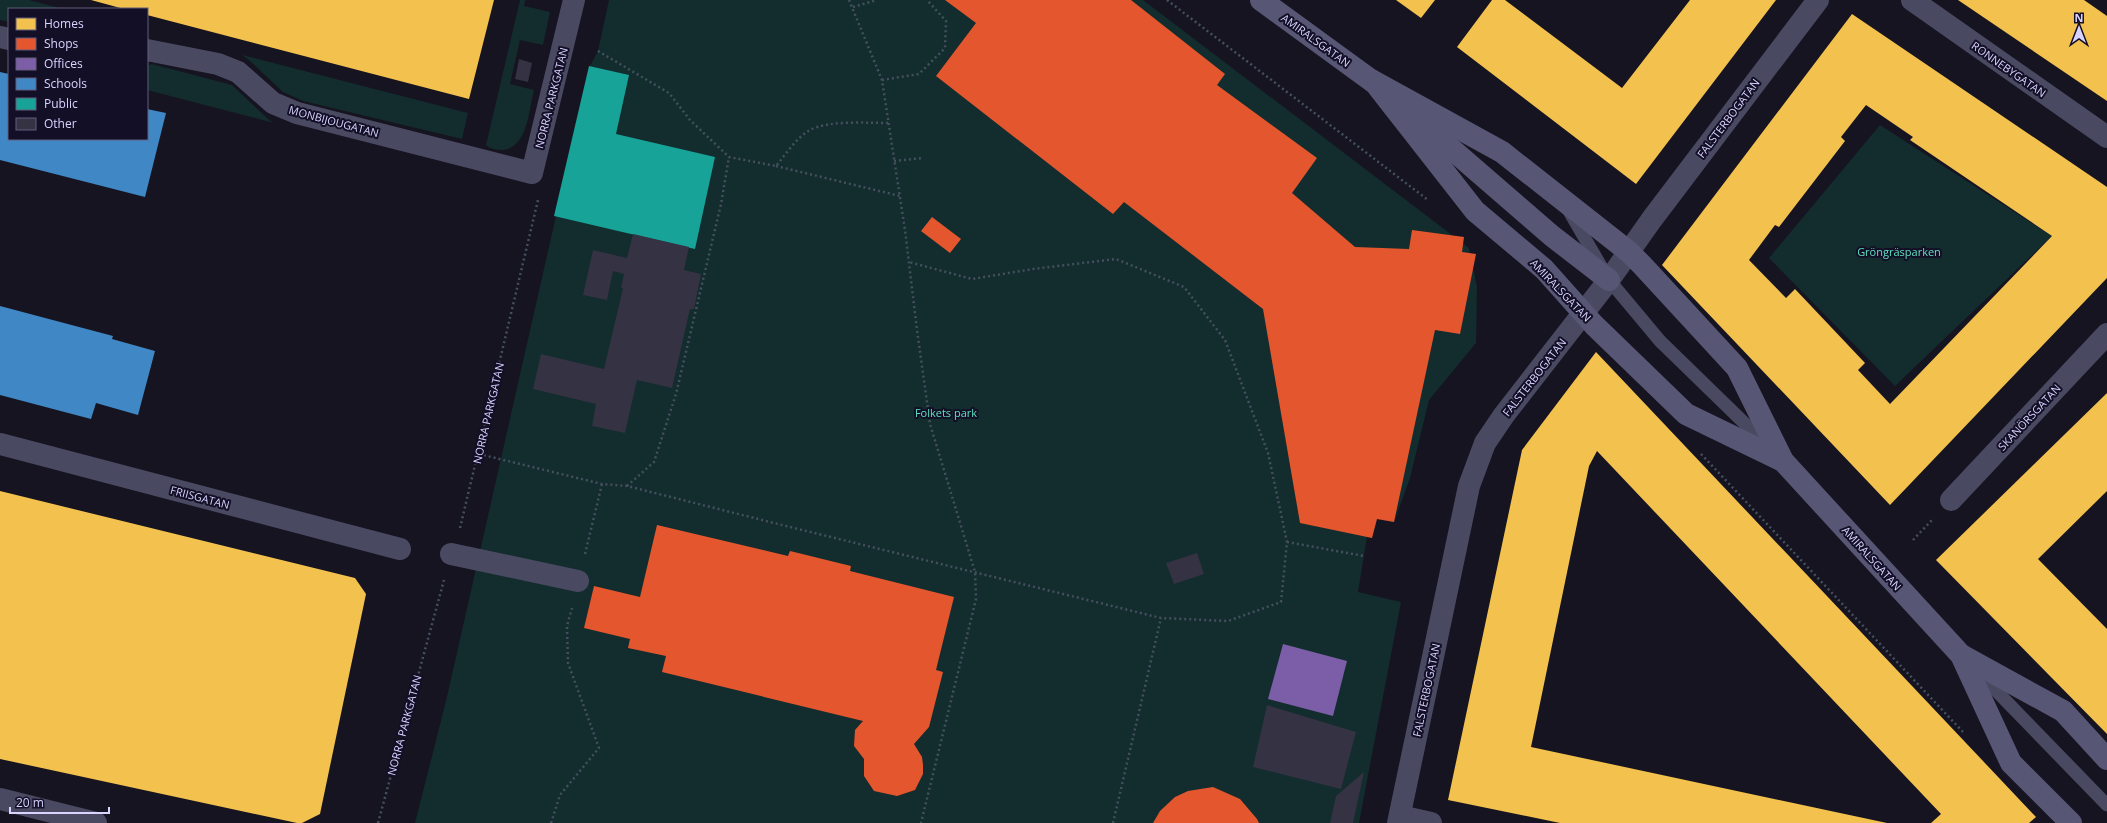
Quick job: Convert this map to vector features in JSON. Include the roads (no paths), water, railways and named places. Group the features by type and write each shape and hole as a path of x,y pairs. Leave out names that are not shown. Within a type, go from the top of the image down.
{"main road":[{"name":"AMIRALSGATAN","path":"1261,0 1371,80 1552,236 1609,280"},
{"name":"AMIRALSGATAN","path":"1371,80 1502,152 1564,203 1629,252 1737,368 1784,461 1961,655 2011,763 2071,823"},
{"name":"AMIRALSGATAN","path":"1371,80 1475,211 1544,269 1584,313 1686,414 1784,461"},
{"name":"AMIRALSGATAN","path":"1961,655 2063,712 2107,759"}],"street":[{"name":"NORRA PARKGATAN","path":"532,173 574,0"},
{"name":"FALSTERBOGATAN","path":"1399,820 1469,486 1485,443 1520,394 1609,280 1818,0"},
{"name":"RONNEBYGATAN","path":"1912,0 2107,137"},
{"name":"MONBIJOUGATAN","path":"148,50 218,64 238,72 273,103 297,113 532,173"},
{"name":"SKANÖRSGATAN","path":"1951,500 2107,334"},
{"name":"FRIISGATAN","path":"0,444 400,550"},
{"path":"451,554 578,581"},
{"path":"0,799 96,823"},
{"path":"1399,820 1431,823"}],"lane":[{"name":"AMIRALSGATAN","path":"1564,203 1609,280 1660,341 1784,461"},
{"name":"AMIRALSGATAN","path":"1961,655 2107,805"}],"park label":[{"name":"Gröngräsparken","path":"1899,251"},
{"name":"Folkets park","path":"946,412"}]}
